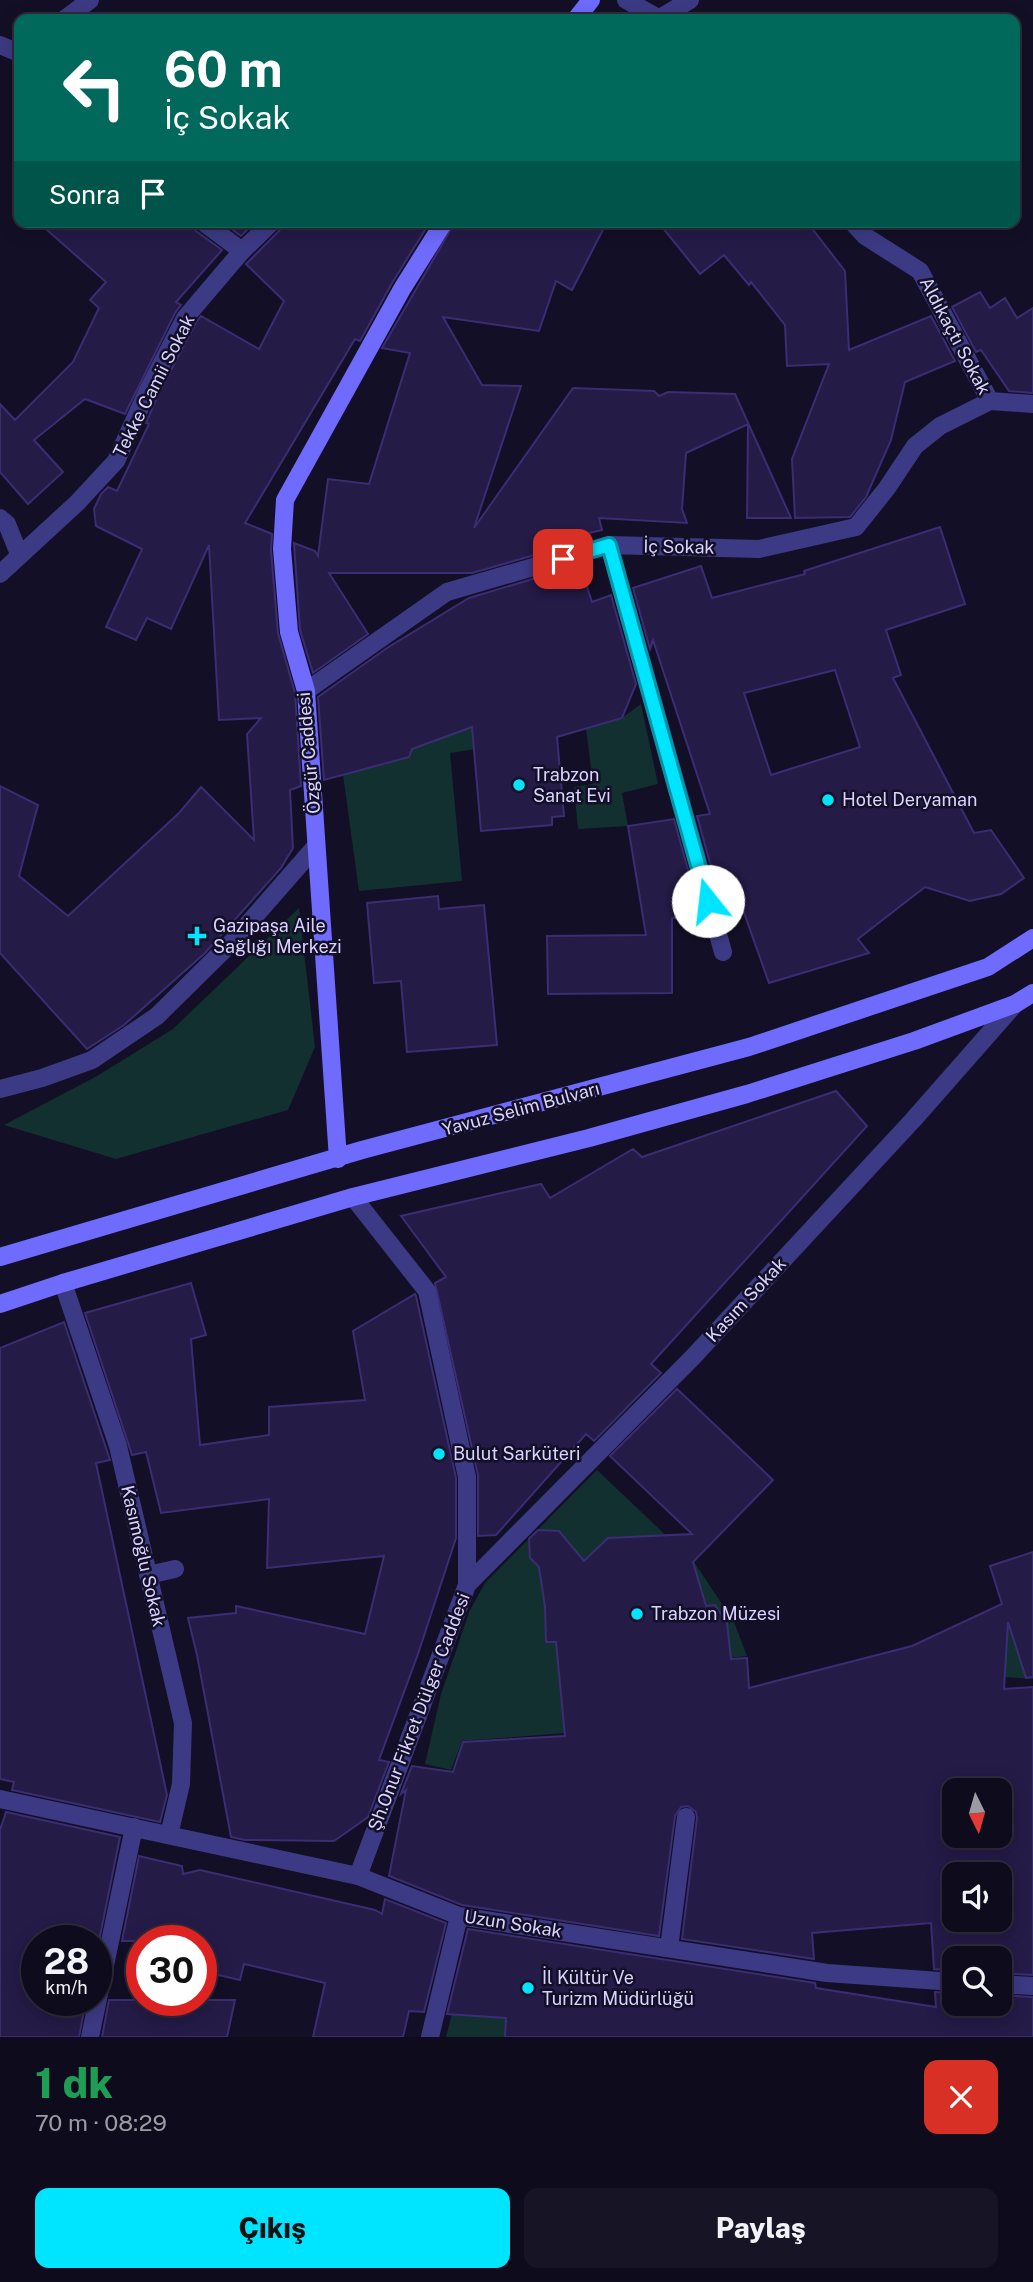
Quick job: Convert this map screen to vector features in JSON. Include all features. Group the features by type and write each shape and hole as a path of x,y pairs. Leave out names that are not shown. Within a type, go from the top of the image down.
{"main road":[{"path":"580,14 592,0"},
{"name":"Özgür Caddesi","path":"338,1159 306,691 289,632 282,548 285,500 402,289 440,228"},
{"name":"Yavuz Selim Bulvarı","path":"0,1257 362,1150 749,1047 988,967 1033,938"},
{"path":"0,1304 353,1197 589,1138 747,1094 914,1041 1015,1004 1033,993"}],"street":[{"path":"72,14 90,0"},
{"path":"626,0 651,14"},
{"path":"668,14 690,0"},
{"path":"211,228 242,251"},
{"name":"Tekke Camii Sokak","path":"0,574 77,503 116,461 185,318 242,251 266,228"},
{"name":"Aldıkaçtı Sokak","path":"858,228 865,236 920,271 990,401 1033,404"},
{"name":"İç Sokak","path":"306,691 447,592 609,545 759,549 856,527 915,446 940,426 990,401"},
{"path":"0,518 7,524 19,554"},
{"path":"609,545 723,952"},
{"path":"0,1089 42,1078 92,1060 157,1016 233,941 316,846"},
{"name":"Kasım Sokak","path":"467,1585 712,1337 913,1120 1015,1004"},
{"name":"Şh.Onur Fikret Dülger Caddesi","path":"353,1197 427,1291 467,1477 467,1585 358,1876"},
{"name":"Kasımoğlu Sokak","path":"64,1283 118,1446 183,1723 181,1784 169,1835"},
{"path":"148,1576 175,1569"},
{"name":"Uzun Sokak","path":"0,1801 358,1876 459,1916 827,1973 942,1981"},
{"path":"669,1948 686,1818"},
{"path":"90,2037 134,1827"},
{"path":"430,2037 459,1916"},
{"path":"1012,1985 1033,1986"}],"green space":[{"path":"641,704 658,784 622,793 628,826 578,829 574,787 593,784 586,728 622,718"},
{"path":"473,722 560,736 450,753 462,881 359,891 343,775 409,757 412,749"},
{"path":"299,908 315,1047 288,1110 116,1159 4,1125 97,1076 173,1029"},
{"path":"597,1470 694,1562 734,1622 747,1656 728,1658 590,1731 462,1741 451,1770 425,1764 441,1694 469,1612 485,1583"},
{"path":"1033,1616 1033,1679 1004,1677 1008,1624"},
{"path":"452,2014 506,2018 505,2037 446,2037"}],"building":[{"path":"45,228 195,228 222,250 176,302 181,305 125,414 85,399 34,440 63,472 28,504 0,472 0,404 15,420 73,362 99,308 90,300 106,282"},
{"path":"230,228 249,228 241,236"},
{"path":"426,228 360,341 355,339 245,523 272,534 278,633 295,693 301,786 290,790 293,848 281,868 205,953 124,1025 87,1049 0,953 0,786 38,805 19,876 68,916 179,813 201,787 254,840 247,734 261,718 219,720 209,545 171,629 147,618 136,640 106,627 142,549 96,526 94,509 101,494 108,487 117,491 149,424 146,423 158,395 201,316 259,349 284,301 246,264 280,230"},
{"path":"452,228 604,228 572,290 556,281 539,331 443,317 482,385 521,386 474,528 573,388 654,391 659,396 668,392 735,394 791,518 747,518 748,424 686,453 682,509 687,523 599,518 602,530 571,537 573,544 472,573 329,573 368,634 313,673 300,630 294,543 315,551 318,556 328,479 369,484 410,353 382,348"},
{"path":"663,228 812,228 845,271 849,350 931,316 955,361 905,382 891,440 866,497 850,517 795,518 792,459 829,364 787,366 785,325 751,282 749,285 724,255 700,274"},
{"path":"980,292 990,308 1005,298 1017,318 1033,308 1033,393 1009,391 981,350 976,352 952,307"},
{"path":"940,527 965,604 886,630 901,675 893,678 974,833 991,830 1024,878 1001,894 970,901 925,887 858,939 869,953 769,983 742,907 723,910 697,816 710,814 653,640 650,649 633,588 701,566 712,598 805,574 804,571","holes":["835,670 860,747 771,775 744,693"]},
{"path":"580,565 592,602 611,595 636,684 622,718 557,737 564,816 552,817 552,825 481,831 472,727 412,749 409,757 324,780 318,697 387,648 469,598"},
{"path":"674,819 700,914 672,918 672,993 548,994 547,936 646,935 628,826"},
{"path":"438,896 439,909 484,905 497,1045 407,1052 401,981 374,983 367,903"},
{"path":"836,1091 867,1126 651,1364 661,1373 594,1441 586,1434 496,1535 478,1536 478,1475 435,1283 446,1277 401,1216 541,1184 550,1198 633,1149 642,1157"},
{"path":"191,1283 206,1335 191,1339 200,1445 269,1435 269,1407 365,1400 353,1331 415,1294 416,1296 456,1478 456,1538 418,1654 379,1760 389,1762 368,1817 334,1841 245,1840 231,1837 188,1618 236,1613 236,1606 365,1634 384,1556 267,1568 269,1499 161,1513 146,1452 132,1455 85,1313"},
{"path":"64,1322 110,1460 96,1463 167,1795 160,1822 12,1790 14,1782 0,1779 0,1348"},
{"path":"677,1389 773,1480 693,1562 706,1606 715,1605 727,1623 731,1659 747,1658 749,1688 912,1646 1002,1604 990,1566 1033,1552 1033,1677 1026,1678 1008,1622 1004,1689 1033,1687 1033,1975 1012,1974 1012,1946 942,1946 942,1970 934,1969 931,1923 812,1933 814,1959 682,1939 697,1818 696,1812 688,1806 681,1807 675,1816 659,1936 462,1905 389,1876 406,1790 401,1794 412,1766 453,1772 463,1742 565,1736 556,1642 546,1642 545,1607 539,1567 530,1558 529,1539 538,1530 559,1531 584,1561 608,1538 692,1534 610,1456"},
{"path":"6,1812 120,1837 102,1925 21,1925 21,2016 83,2016 79,2037 0,2037 0,1830"},
{"path":"139,1856 182,1866 183,1874 200,1870 375,1910 382,1914 385,1899 446,1923 424,2012 409,2011 403,2037 313,2037 325,1983 244,1964 240,1980 217,1975 217,1925 126,1925 126,1941 122,1941"},
{"path":"468,1929 815,1983 816,1988 936,2007 935,1992 942,1992 942,2016 1012,2016 1012,1996 1033,1997 1033,2037 505,2037 506,2018 447,2014"},
{"path":"112,2000 126,2000 126,2016 217,2016 217,2000 235,2000 227,2037 102,2037 106,2016 112,2016"}],"place":[{"name":"Trabzon Sanat Evi","path":"519,785"},
{"name":"Hotel Deryaman","path":"828,800"},
{"name":"Gazipaşa Aile Sağlığı Merkezi","path":"197,936"},
{"name":"Bulut Sarküteri","path":"439,1454"},
{"name":"Trabzon Müzesi","path":"637,1614"},
{"name":"İl Kültür Ve Turizm Müdürlüğü","path":"528,1988"}],"route":[{"path":"563,559 609,545 708,901"}]}
